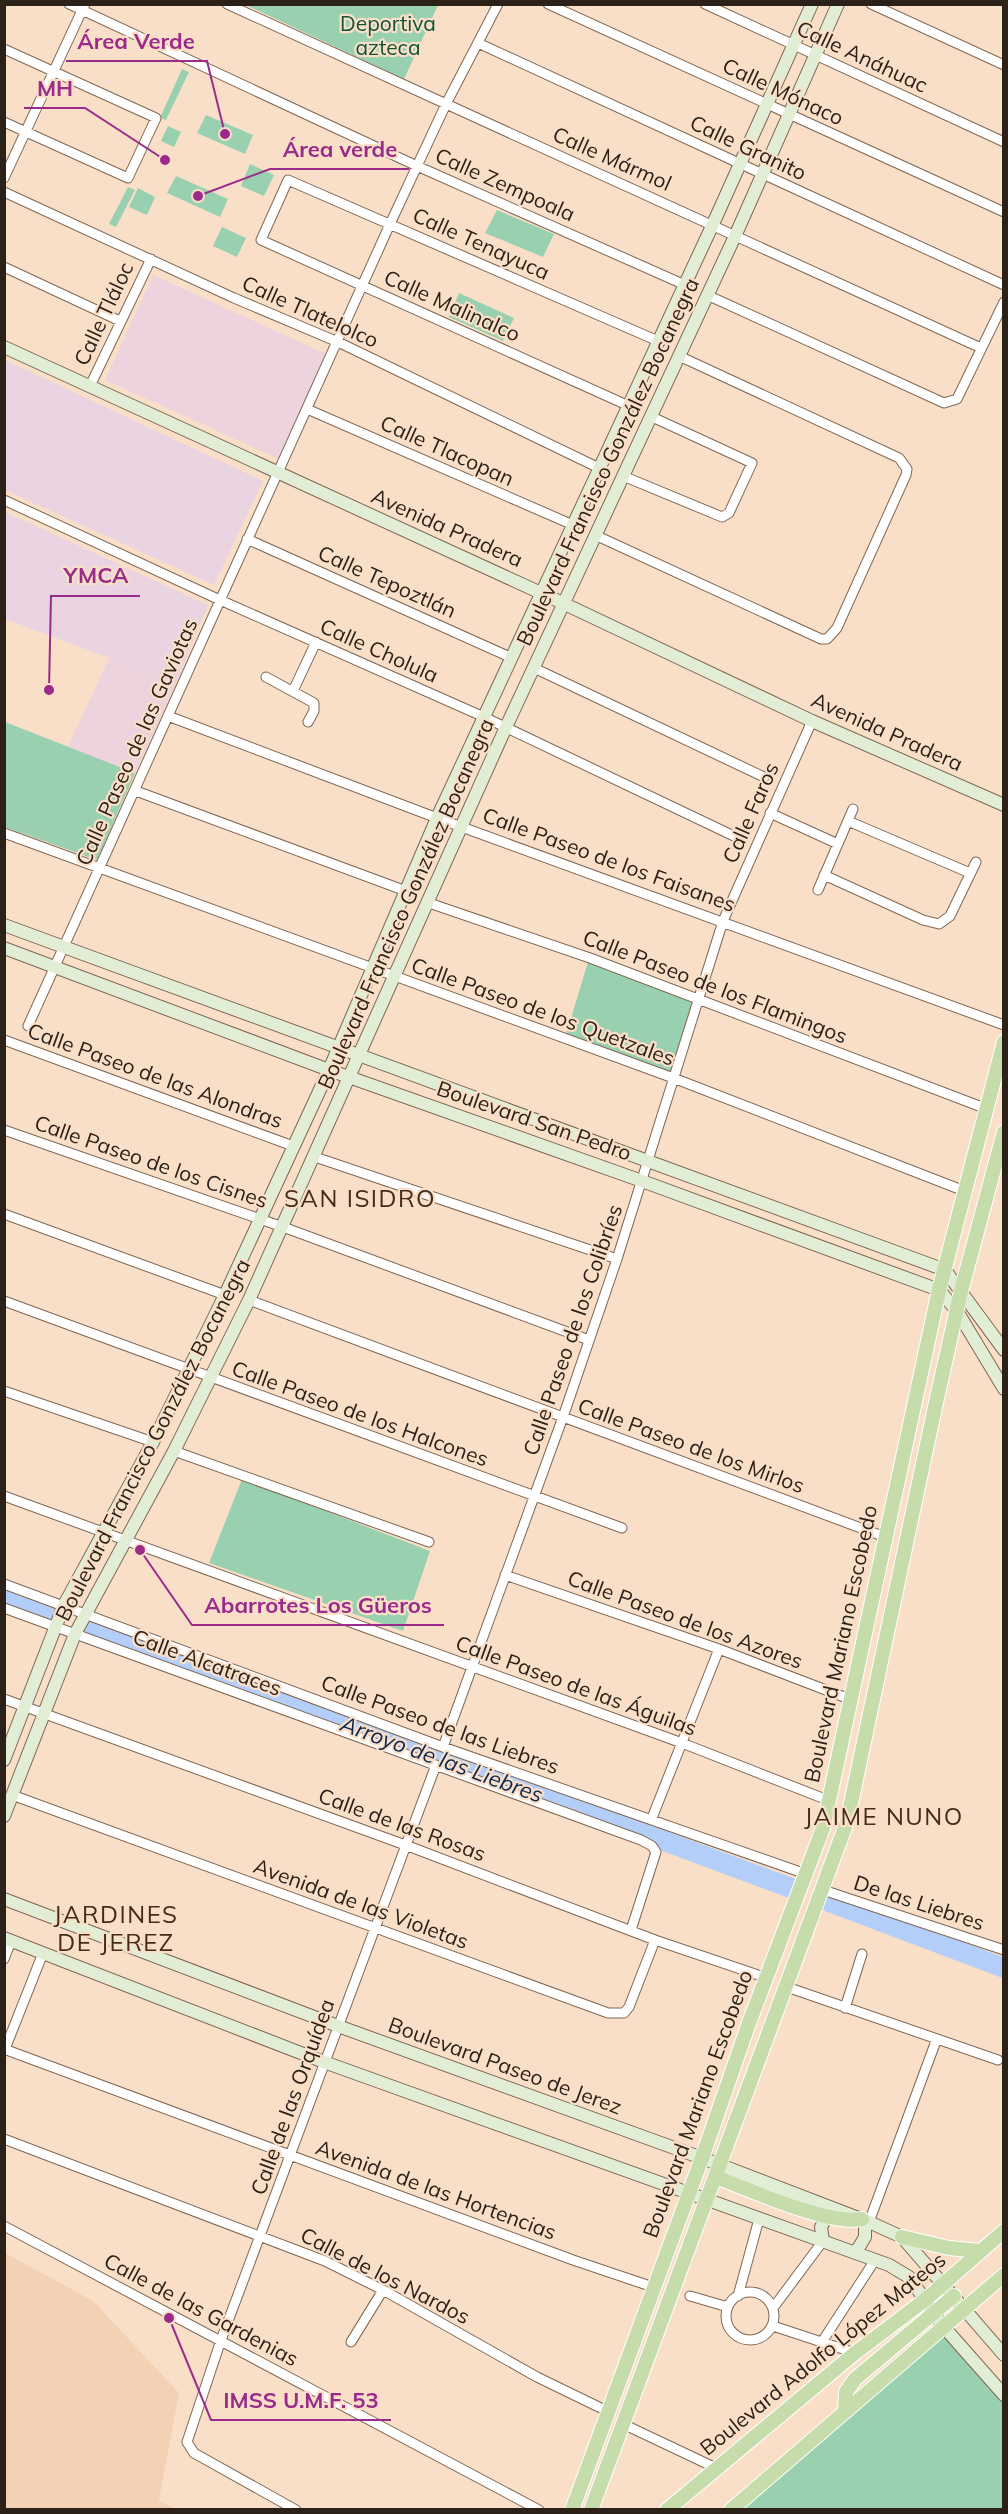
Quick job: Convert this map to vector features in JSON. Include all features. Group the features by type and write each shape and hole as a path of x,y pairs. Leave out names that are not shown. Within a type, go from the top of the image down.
{"main road":[{"name":"Boulevard Francisco González Bocanegra","path":"4,1760 64,1605 153,1442 225,1295 329,1070 437,818 713,224 812,4"},
{"name":"Boulevard Francisco González Bocanegra","path":"4,1816 75,1634 174,1452 249,1300 506,727 736,234 838,4"},
{"name":"Avenida Pradera","path":"4,347 564,603 812,721 1004,805"},
{"name":"Boulevard San Pedro","path":"4,925 945,1270"},
{"name":"Boulevard San Pedro","path":"4,948 329,1070 939,1290 957,1311 1004,1389"},
{"name":"Boulevard Mariano Escobedo","path":"572,2510 817,1847 830,1801 939,1290 1004,1042"},
{"name":"Boulevard Mariano Escobedo","path":"591,2510 784,1986 824,1890 844,1831 858,1776 961,1291 1004,1132"},
{"path":"945,1270 1004,1350"},
{"name":"Boulevard Paseo de Jerez","path":"4,1899 338,2026 702,2158 717,2170 865,2220 902,2237 1004,2355"},
{"path":"8,1939 324,2062 856,2252 902,2271 917,2286 943,2326 1004,2395"},
{"path":"717,2170 828,2216 848,2221 865,2220 865,2237 856,2252"},
{"path":"823,2241 822,2227 828,2216"},
{"name":"Boulevard Adolfo López Mateos","path":"667,2510 855,2353 925,2300 1004,2230"},
{"path":"902,2237 949,2248 980,2251"},
{"path":"731,2510 1004,2275"},
{"path":"845,2412 846,2392 855,2379 954,2296"}],"street":[{"name":"Calle Zempoala","path":"69,4 84,8 417,166 684,285"},
{"name":"Calle Mármol","path":"227,4 736,234 981,348"},
{"name":"Calle Paseo de las Gaviotas","path":"28,1026 101,869 390,224 446,104 498,4"},
{"name":"Calle Mónaco","path":"548,4 1004,212"},
{"name":"Calle Anáhuac","path":"705,4 1004,142"},
{"path":"872,4 1004,65"},
{"path":"4,178 84,8"},
{"name":"Calle Granito","path":"478,43 1004,285"},
{"path":"4,49 156,118 128,178 4,122"},
{"name":"Calle Tenayuca","path":"261,240 288,180 658,341"},
{"name":"Calle Tlatelolco","path":"4,192 338,342 599,468"},
{"name":"Calle Malinalco","path":"261,240 629,406"},
{"name":"Calle Tláloc","path":"90,386 151,259"},
{"path":"4,267 120,321"},
{"path":"707,295 936,402 951,403 957,399 1004,302"},
{"path":"595,535 808,634 827,639 837,627 886,523 907,469 898,458 679,356"},
{"name":"Calle Tlacopan","path":"307,409 573,525"},
{"path":"623,476 710,515 722,518 729,513 752,463 650,416"},
{"name":"Calle Cholula","path":"4,500 220,600 506,727 738,838"},
{"name":"Calle Tepoztlán","path":"247,539 512,658"},
{"path":"292,691 316,642"},
{"path":"534,668 764,777"},
{"path":"266,677 314,703 314,711 308,722"},
{"name":"Calle Paseo de los Faisanes","path":"168,716 437,818 1004,1025"},
{"name":"Calle Faros","path":"723,921 812,721"},
{"path":"136,791 406,891"},
{"path":"818,890 853,809"},
{"path":"770,813 838,844"},
{"path":"848,821 970,873"},
{"name":"Calle Paseo de los Quetzales","path":"4,833 676,1079 966,1192"},
{"path":"824,875 923,920 939,924 950,916 976,862"},
{"name":"Calle Paseo de los Flamingos","path":"429,903 590,958 987,1109"},
{"name":"Calle Paseo de los Colibríes","path":"443,1746 563,1417 617,1259 676,1079 723,921"},
{"name":"Calle Paseo de las Alondras","path":"4,1040 293,1146"},
{"name":"Calle Paseo de los Cisnes","path":"4,1130 283,1227 589,1340"},
{"path":"315,1157 617,1259"},
{"path":"4,1214 225,1295"},
{"name":"Calle Paseo de los Halcones","path":"4,1300 188,1370 622,1528"},
{"name":"Calle Paseo de los Mirlos","path":"249,1300 885,1537"},
{"path":"4,1391 153,1442"},
{"path":"174,1452 429,1542"},
{"name":"Calle Paseo de las Águilas","path":"4,1496 682,1743 830,1801"},
{"name":"Calle Paseo de los Azores","path":"505,1575 719,1649 852,1700"},
{"name":"Calle Paseo de las Liebres","path":"4,1584 443,1746 806,1874"},
{"name":"Calle Alcatraces","path":"4,1608 652,1846 656,1852 654,1861 631,1930"},
{"path":"652,1818 719,1649"},
{"name":"Calle de las Rosas","path":"4,1699 408,1846 655,1940 767,1978"},
{"name":"Calle de las Orquídea","path":"296,2510 194,2453 187,2442 221,2340 262,2236 324,2062 408,1846 436,1765"},
{"name":"Avenida de las Violetas","path":"12,1795 617,2014 624,2013 634,1999 655,1940"},
{"name":"De las Liebres","path":"824,1890 1004,1950"},
{"path":"4,1959 8,1939"},
{"path":"5,2049 43,1953"},
{"path":"845,2008 862,1954"},
{"path":"784,1986 936,2041 998,2060"},
{"path":"865,2220 936,2041"},
{"name":"Avenida de las Hortencias","path":"5,2049 653,2287"},
{"name":"Calle de los Nardos","path":"4,2139 325,2261 383,2290 537,2377 607,2411"},
{"path":"738,2296 759,2218"},
{"name":"Calle de las Gardenias","path":"4,2226 539,2510"},
{"path":"773,2308 823,2241"},
{"path":"822,2342 875,2260"},
{"path":"351,2342 383,2290"},
{"path":"748,2292 759,2293 768,2299 773,2308 773,2326 765,2336 753,2341 741,2339 731,2331 726,2319 728,2307 738,2296 748,2292"},
{"path":"690,2296 728,2307"},
{"path":"773,2326 855,2353"},
{"path":"622,2424 716,2468"}],"shaded area":[{"path":"153,275 326,354 279,459 105,380"},
{"path":"5,360 263,481 214,585 5,490"},
{"path":"5,512 208,605 176,683 5,619"},
{"path":"109,658 176,683 135,773 68,747"},
{"path":"5,2253 93,2301 179,2393 159,2500 174,2509 5,2509"}],"green space":[{"name":"Deportiva azteca","path":"438,4 404,79 246,5"},
{"path":"182,69 189,72 166,120 160,118"},
{"path":"206,115 253,135 245,154 197,133"},
{"path":"168,126 181,132 174,147 161,141"},
{"path":"250,164 274,175 264,196 241,186"},
{"path":"176,176 228,199 220,217 167,193"},
{"path":"128,187 135,190 116,227 109,224"},
{"path":"138,188 155,197 147,215 129,207"},
{"path":"497,210 554,234 543,257 485,233"},
{"path":"222,227 246,238 237,257 213,246"},
{"path":"459,293 514,318 503,341 449,317"},
{"path":"5,722 135,773 97,860 5,827"},
{"path":"588,962 694,1003 671,1072 565,1038"},
{"path":"242,1479 430,1551 403,1631 209,1563"},
{"path":"942,2328 1003,2401 1003,2509 724,2510"}],"waterway":[{"name":"Arroyo de las Liebres","path":"4,1596 47,1612"},
{"name":"Arroyo de las Liebres","path":"92,1629 791,1888"},
{"name":"Arroyo de las Liebres","path":"829,1902 1004,1968"}],"place":[{"name":"Área Verde","path":"225,134"},
{"name":"MH","path":"165,160"},
{"name":"Área verde","path":"198,196"},
{"name":"YMCA","path":"49,690"},
{"name":"Abarrotes Los Güeros","path":"140,1550"},
{"name":"IMSS U.M.F. 53","path":"169,2318"}],"district":[{"name":"SAN ISIDRO","path":"360,1199"},
{"name":"JAIME NUNO","path":"884,1817"},
{"name":"JARDINES DE JEREZ","path":"116,1929"}]}
